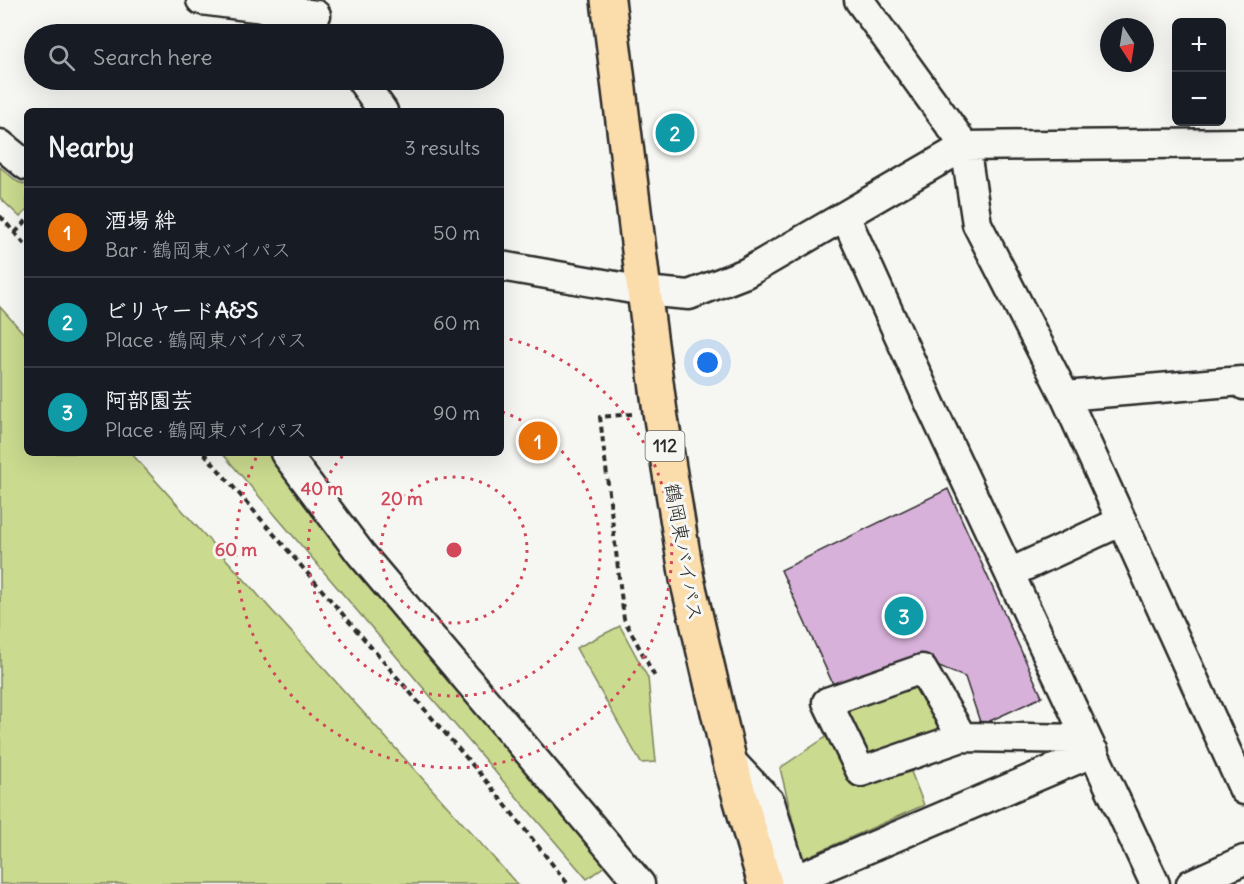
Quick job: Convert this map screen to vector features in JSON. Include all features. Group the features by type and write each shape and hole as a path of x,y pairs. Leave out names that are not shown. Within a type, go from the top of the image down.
{"highway":[{"name":"鶴岡東バイパス","path":"608,0 660,412 687,579 729,759 785,883"}],"street":[{"path":"201,0 318,16"},
{"path":"859,0 965,146 977,224 1065,396 1244,790"},
{"path":"368,90 380,108"},
{"path":"504,267 644,291 689,295 746,273 965,146 1244,143"},
{"path":"0,144 24,164"},
{"path":"845,216 931,406 1155,884"},
{"path":"1065,396 1242,381 1244,385"},
{"path":"287,456 361,554 640,884"},
{"path":"1010,573 1122,521"},
{"path":"962,737 922,669 828,702 861,772 962,737 1090,745"},
{"path":"785,883 1090,745"},
{"path":"1191,884 1244,860"}],"path":[{"path":"0,216 24,243"},
{"path":"15,232 24,223"},
{"path":"655,677 624,619 600,417 660,412"},
{"path":"207,456 488,783 568,884"}],"green space":[{"path":"0,167 18,182 24,184 24,213 20,217 0,198"},
{"path":"0,307 24,334 24,456 134,456 517,884 0,884"},
{"path":"225,456 286,456 614,859 587,879"},
{"path":"620,626 648,678 656,762 641,763 576,648"},
{"path":"919,677 948,734 863,765 836,706"},
{"path":"829,735 850,780 910,769 924,805 802,859 780,768"}],"building":[{"path":"948,489 1042,697 981,725 965,677 929,663 838,695 781,570"}],"place":[{"name":"ビリヤードA&S","path":"675,133"},
{"name":"酒場 絆","path":"538,441"},
{"name":"阿部園芸","path":"904,616"}]}
